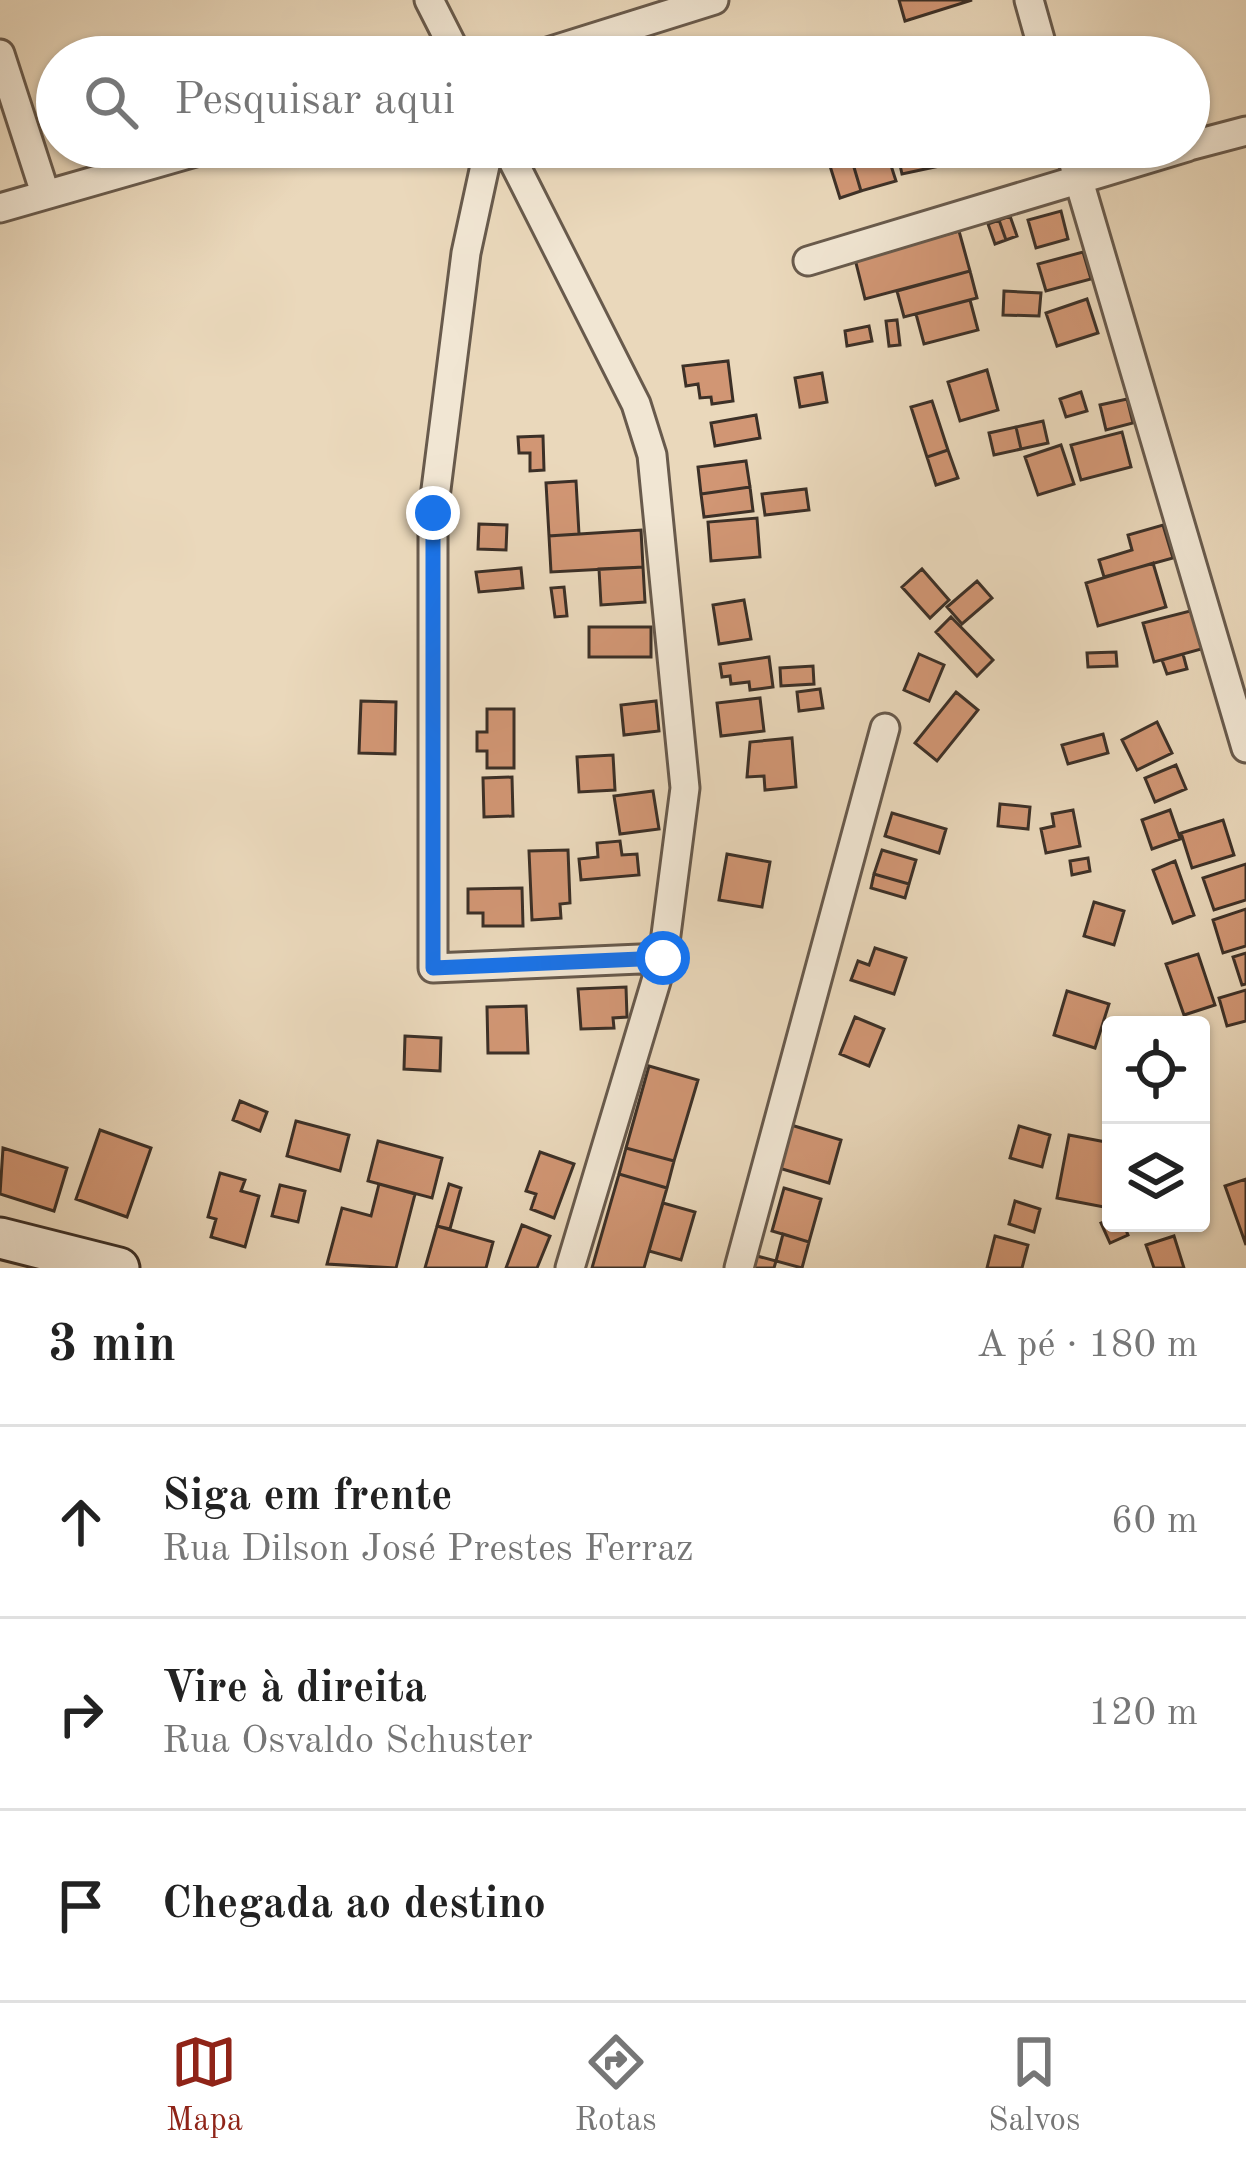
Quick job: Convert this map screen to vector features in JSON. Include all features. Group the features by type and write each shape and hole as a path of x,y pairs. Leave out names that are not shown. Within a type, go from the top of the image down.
{"main road":[{"path":"0,1238 119,1268"}],"street":[{"path":"430,0 448,36"},
{"path":"599,36 714,0"},
{"path":"1030,0 1039,36"},
{"path":"0,54 36,165"},
{"path":"1210,141 1246,131"},
{"path":"37,168 45,193"},
{"path":"0,208 136,168"},
{"path":"484,168 466,253 433,513 433,968 663,958"},
{"path":"517,168 636,404 652,455 686,788 663,958 570,1268"},
{"path":"1075,168 1246,748"},
{"path":"808,261 1110,168"},
{"path":"739,1268 886,728"}],"building":[{"path":"899,0 972,0 905,21"},
{"path":"831,168 854,168 861,191 840,198"},
{"path":"854,168 892,168 896,181 861,191"},
{"path":"1061,211 1068,239 1036,248 1028,220"},
{"path":"1010,216 1017,236 1006,240 999,220"},
{"path":"999,220 1006,240 995,244 988,224"},
{"path":"959,231 970,271 865,299 855,259"},
{"path":"1083,252 1091,279 1046,291 1038,264"},
{"path":"970,271 977,298 904,317 897,291"},
{"path":"1004,291 1041,293 1039,316 1003,315"},
{"path":"1087,299 1098,333 1057,346 1046,313"},
{"path":"970,300 978,330 924,344 916,314"},
{"path":"897,320 900,345 889,346 886,321"},
{"path":"869,326 872,341 847,346 845,331"},
{"path":"728,361 733,401 712,404 711,397 700,398 698,384 686,386 683,366"},
{"path":"987,370 998,410 960,421 948,382"},
{"path":"822,373 827,402 800,407 795,378"},
{"path":"1081,392 1087,411 1066,417 1060,399"},
{"path":"1127,399 1133,423 1106,430 1100,405"},
{"path":"932,401 948,450 927,457 911,407"},
{"path":"756,415 760,438 715,446 711,423"},
{"path":"1043,421 1048,443 1021,449 1016,427"},
{"path":"1016,427 1021,449 994,455 989,433"},
{"path":"1122,432 1131,467 1081,480 1071,445"},
{"path":"543,436 544,470 530,471 530,453 519,453 518,437"},
{"path":"1061,445 1074,484 1038,495 1025,457"},
{"path":"948,450 958,478 936,485 927,457"},
{"path":"746,461 750,487 701,494 698,467"},
{"path":"576,481 579,534 549,536 546,483"},
{"path":"750,487 753,511 704,517 701,494"},
{"path":"806,489 809,510 765,515 762,494"},
{"path":"757,518 760,557 711,561 708,522"},
{"path":"479,524 507,525 506,550 478,549"},
{"path":"1163,525 1173,558 1104,577 1099,560 1132,550 1128,535"},
{"path":"641,530 643,567 551,572 549,536"},
{"path":"1153,563 1166,607 1098,626 1086,583"},
{"path":"643,567 645,602 601,605 599,569"},
{"path":"521,568 523,588 479,592 476,572"},
{"path":"922,569 949,600 930,618 902,587"},
{"path":"977,581 992,598 962,624 947,607"},
{"path":"564,587 567,616 555,617 551,588"},
{"path":"744,600 751,639 719,644 713,605"},
{"path":"1194,610 1205,648 1154,662 1143,623"},
{"path":"951,617 993,660 977,676 936,632"},
{"path":"589,627 651,627 651,657 589,657"},
{"path":"1116,652 1117,666 1088,667 1087,653"},
{"path":"919,654 944,665 929,701 904,690"},
{"path":"1183,654 1187,669 1167,674 1162,660"},
{"path":"769,657 773,687 750,690 749,682 731,684 730,676 722,677 720,664"},
{"path":"813,666 814,684 781,686 780,668"},
{"path":"820,689 823,708 799,711 797,692"},
{"path":"956,692 978,710 937,761 915,743"},
{"path":"760,698 764,731 721,736 717,703"},
{"path":"361,701 396,702 395,754 359,753"},
{"path":"656,701 659,731 624,735 621,705"},
{"path":"487,709 514,709 514,768 487,768 487,751 477,751 477,732 487,732"},
{"path":"1157,722 1172,753 1137,770 1122,740"},
{"path":"1103,734 1108,753 1068,764 1062,745"},
{"path":"792,738 796,787 765,790 764,776 747,777 750,742"},
{"path":"613,755 615,790 579,792 577,757"},
{"path":"1176,765 1186,789 1155,802 1145,778"},
{"path":"512,777 513,816 484,817 483,778"},
{"path":"653,791 659,829 620,834 614,796"},
{"path":"1000,804 1030,807 1028,829 998,826"},
{"path":"1073,810 1080,846 1046,853 1041,829 1054,826 1052,814"},
{"path":"1170,810 1180,839 1152,849 1142,820"},
{"path":"892,813 946,829 939,853 885,836"},
{"path":"1223,820 1234,855 1192,868 1181,833"},
{"path":"620,841 622,855 637,854 639,875 581,880 579,859 598,857 597,843"},
{"path":"568,850 570,903 560,904 561,918 532,920 529,851"},
{"path":"882,850 916,860 909,884 874,874"},
{"path":"727,854 770,862 762,907 719,900"},
{"path":"1088,858 1090,871 1072,875 1070,861"},
{"path":"1175,861 1194,915 1173,923 1153,870"},
{"path":"1246,864 1246,900 1214,910 1203,878"},
{"path":"874,874 909,884 905,898 871,888"},
{"path":"522,888 523,926 483,926 483,913 468,913 468,889"},
{"path":"1094,902 1124,911 1114,945 1084,936"},
{"path":"1246,909 1246,946 1223,953 1213,920"},
{"path":"875,948 906,958 894,994 851,980 858,961 869,965"},
{"path":"1246,953 1246,984 1242,985 1233,957"},
{"path":"1198,954 1215,1005 1184,1015 1166,964"},
{"path":"626,987 627,1017 613,1018 614,1028 581,1029 578,989"},
{"path":"1246,990 1246,1021 1227,1026 1219,998"},
{"path":"1067,991 1109,1004 1095,1048 1054,1035"},
{"path":"526,1006 528,1053 488,1053 487,1007"},
{"path":"855,1017 884,1029 869,1066 840,1054"},
{"path":"405,1036 441,1038 440,1071 404,1069"},
{"path":"649,1066 698,1080 674,1161 626,1148"},
{"path":"240,1101 267,1112 260,1131 233,1120"},
{"path":"296,1121 349,1135 340,1171 287,1156"},
{"path":"791,1125 841,1140 829,1183 779,1168"},
{"path":"1019,1126 1050,1135 1042,1167 1010,1158"},
{"path":"100,1130 151,1148 127,1217 76,1199"},
{"path":"1069,1135 1102,1141 1102,1207 1057,1198"},
{"path":"378,1141 442,1158 432,1198 368,1181"},
{"path":"3,1148 67,1168 54,1211 0,1194"},
{"path":"626,1148 674,1161 667,1188 619,1174"},
{"path":"540,1152 574,1164 554,1218 531,1209 536,1194 526,1191"},
{"path":"220,1173 245,1180 241,1191 259,1196 245,1247 211,1237 216,1219 208,1217"},
{"path":"619,1174 667,1188 644,1268 592,1268"},
{"path":"1246,1179 1246,1245 1225,1186"},
{"path":"379,1184 415,1194 396,1268 327,1264 342,1208 371,1216"},
{"path":"449,1184 461,1188 450,1229 437,1226"},
{"path":"280,1185 305,1191 298,1222 272,1216"},
{"path":"784,1188 821,1199 809,1242 772,1231"},
{"path":"1015,1201 1040,1209 1034,1232 1009,1224"},
{"path":"663,1203 695,1212 681,1260 649,1251"},
{"path":"522,1225 550,1236 537,1268 506,1268"},
{"path":"437,1226 493,1242 486,1268 425,1268"},
{"path":"1105,1232 1127,1232 1128,1235 1110,1243"},
{"path":"783,1234 809,1242 802,1268 776,1261"},
{"path":"995,1236 1028,1245 1022,1268 987,1268"},
{"path":"1174,1236 1184,1268 1154,1268 1146,1245"},
{"path":"757,1256 776,1261 774,1268 754,1268"}],"route":[{"path":"433,513 433,968 663,958"}]}
